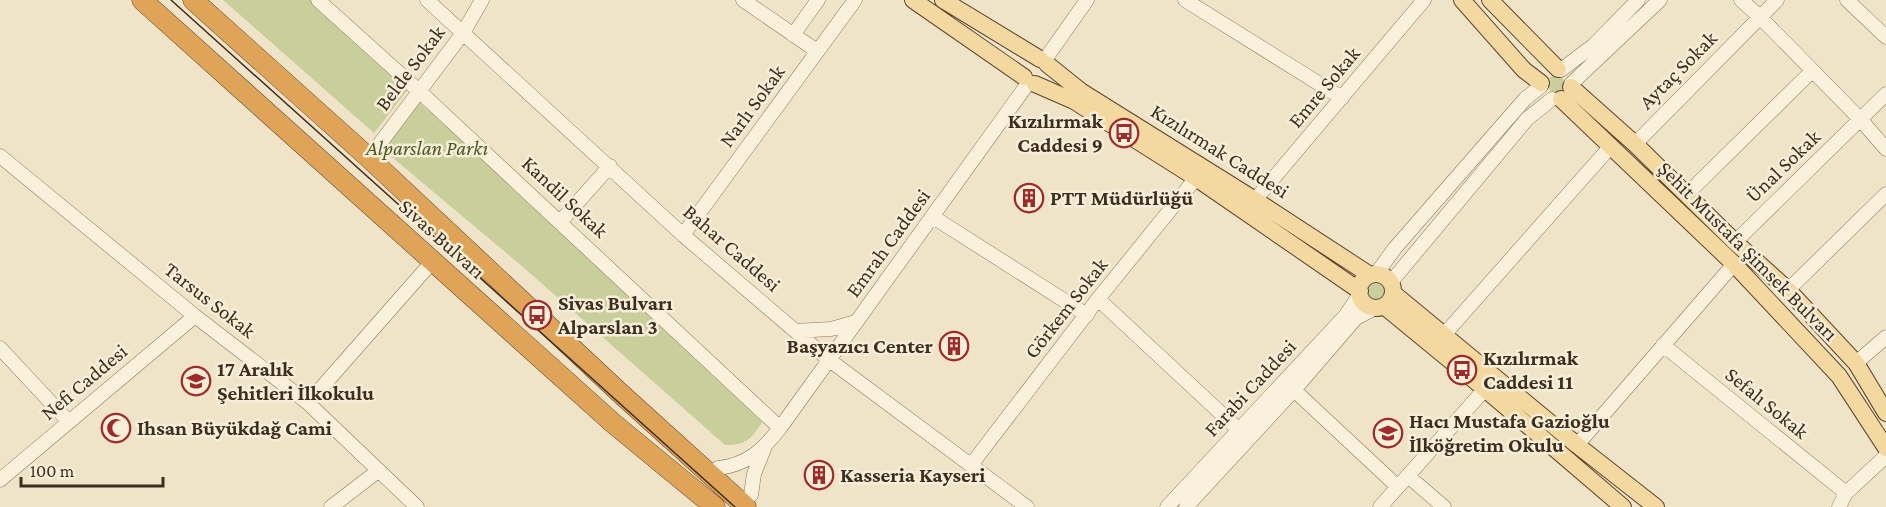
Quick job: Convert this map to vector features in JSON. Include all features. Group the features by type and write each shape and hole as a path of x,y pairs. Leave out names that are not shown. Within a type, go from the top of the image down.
{"highway":[{"name":"Sivas Bulvarı","path":"142,0 614,424 715,507"},
{"name":"Sivas Bulvarı","path":"193,0 369,158 620,393 754,503"},
{"path":"620,393 718,468 754,503"},
{"path":"614,424 699,507"}],"main road":[{"name":"Kızılırmak Caddesi","path":"913,0 1029,81 1074,101 1196,178 1360,292"},
{"name":"Kızılırmak Caddesi","path":"943,0 1043,61 1082,92 1255,200 1382,290 1443,336 1656,507"},
{"path":"1462,0 1524,70 1541,84 1544,94 1564,92 1568,75 1490,0"},
{"path":"1029,81 1023,71 1026,63 1033,58 1043,61"},
{"path":"1541,84 1546,72 1560,69"},
{"name":"Şehit Mustafa Şimsek Bulvarı","path":"1564,92 1635,144 1788,290 1856,363 1886,413"},
{"name":"Şehit Mustafa Şimsek Bulvarı","path":"1564,92 1611,146 1734,264 1839,376 1886,448"},
{"path":"1360,292 1363,281 1382,290"},
{"name":"Kızılırmak Caddesi","path":"1382,290 1485,389 1623,507"}],"street":[{"name":"Kandil Sokak","path":"318,0 419,91 780,428"},
{"name":"Bahar Caddesi","path":"427,0 683,235 828,359 1027,507"},
{"name":"Belde Sokak","path":"369,158 463,33 482,0"},
{"path":"743,0 817,51"},
{"path":"793,35 818,0"},
{"name":"Narlı Sokak","path":"683,235 711,200 855,0"},
{"path":"1043,61 1087,0"},
{"path":"1185,0 1342,98"},
{"name":"Emre Sokak","path":"1255,200 1423,0"},
{"path":"1560,69 1594,45 1638,0"},
{"name":"Farabi Caddesi","path":"1186,507 1382,290 1527,119 1564,92 1660,0"},
{"path":"1741,0 1861,120 1886,149"},
{"name":"Aytaç Sokak","path":"1635,144 1777,0"},
{"path":"1847,0 1886,37"},
{"path":"1687,194 1812,71"},
{"name":"Emrah Caddesi","path":"766,446 1029,81"},
{"name":"Farabi Caddesi","path":"1382,290 1395,248 1525,99 1541,84"},
{"name":"Ünal Sokak","path":"1736,242 1886,94"},
{"path":"1443,336 1611,146"},
{"name":"Tarsus Sokak","path":"0,156 195,316 308,403 417,507"},
{"path":"560,222 610,166"},
{"name":"Görkem Sokak","path":"971,465 1098,299 1196,178"},
{"path":"1788,290 1886,194"},
{"path":"933,217 1087,315"},
{"path":"308,403 432,262"},
{"path":"1577,445 1734,264"},
{"name":"Farabi Caddesi","path":"1167,507 1346,315 1360,292"},
{"path":"1098,299 1240,431"},
{"name":"Nefi Caddesi","path":"0,480 195,316"},
{"path":"795,331 825,330 856,322"},
{"path":"1856,363 1886,336"},
{"name":"Sefalı Sokak","path":"1662,345 1846,494"},
{"path":"0,348 69,422"},
{"path":"1380,507 1485,389"},
{"path":"1293,390 1398,487"},
{"path":"718,468 733,466 748,460 766,446"},
{"path":"754,503 754,474 766,446"},
{"path":"1839,507 1846,494 1886,456"},
{"path":"330,507 378,471"},
{"path":"1408,476 1444,507"}],"green space":[{"name":"Alparslan Parkı","path":"223,0 312,0 410,87 374,133"},
{"path":"1556,75 1562,78 1565,84 1562,90 1556,93 1550,90 1547,84 1550,78"},
{"name":"Alparslan Parkı","path":"419,102 636,295 766,417 750,438 740,444 725,445 523,267 381,148"},
{"path":"1376,282 1382,285 1385,291 1382,297 1376,300 1370,297 1367,291 1370,285"}],"tram line":[{"path":"171,0 735,507"}],"place":[{"name":"Kızılırmak Caddesi 9","path":"1124,133"},
{"name":"PTT Müdürlüğü","path":"1029,198"},
{"name":"Sivas Bulvarı Alparslan 3","path":"537,315"},
{"name":"Başyazıcı Center","path":"954,346"},
{"name":"Kızılırmak Caddesi 11","path":"1462,370"},
{"name":"17 Aralık Şehitleri İlkokulu","path":"196,381"},
{"name":"Ihsan Büyükdağ Cami","path":"116,428"},
{"name":"Hacı Mustafa Gazioğlu İlköğretim Okulu","path":"1388,433"},
{"name":"Kasseria Kayseri","path":"819,475"}]}
